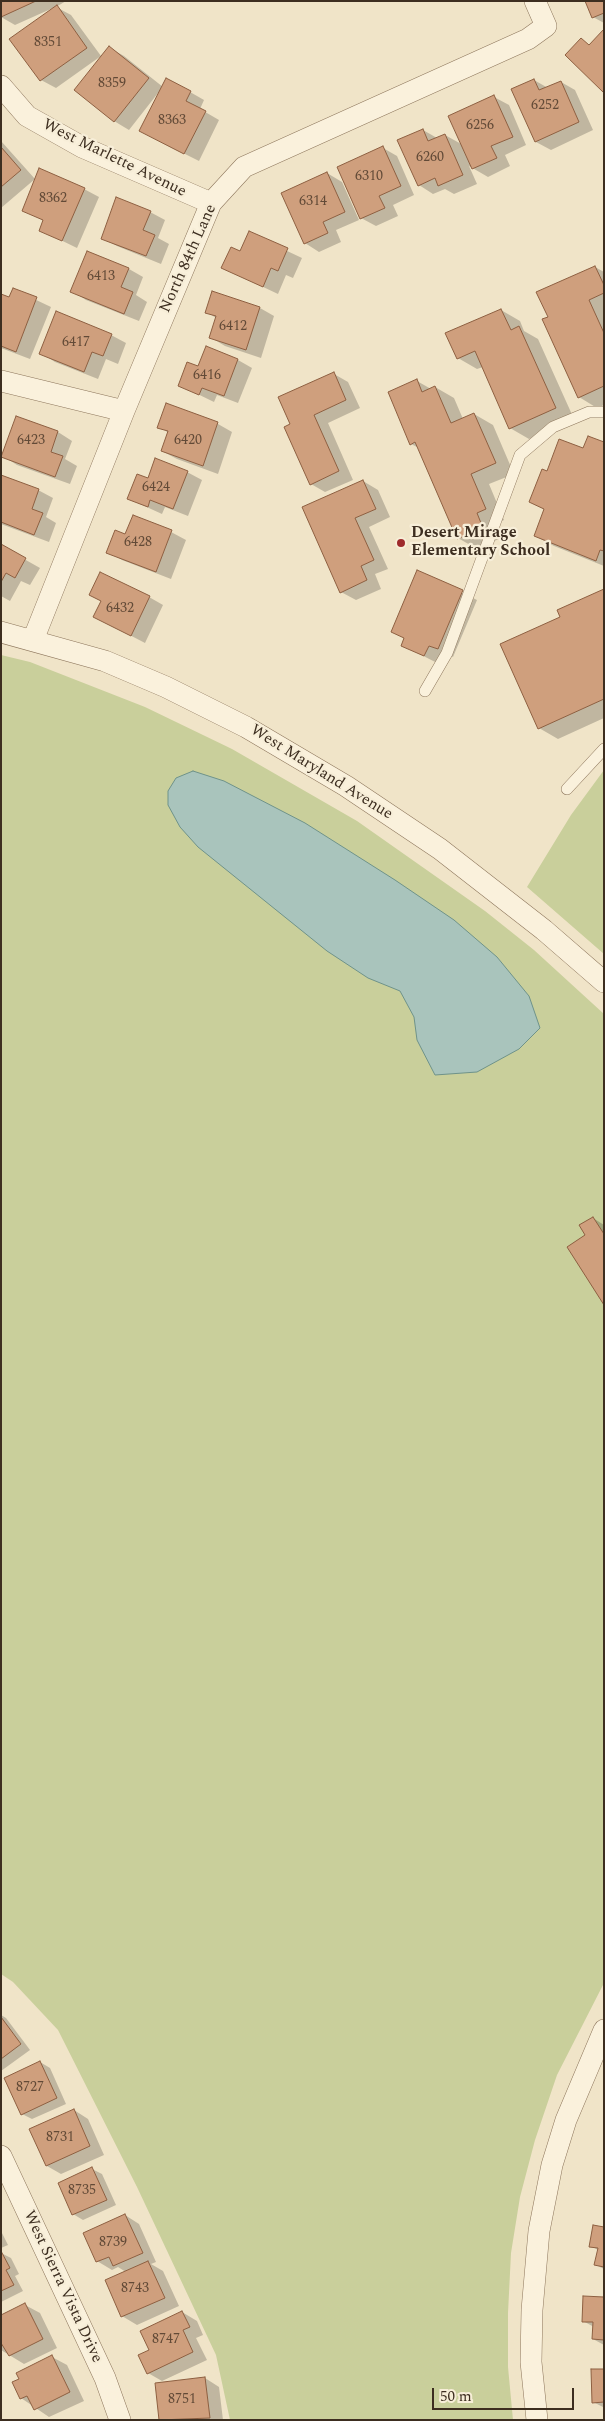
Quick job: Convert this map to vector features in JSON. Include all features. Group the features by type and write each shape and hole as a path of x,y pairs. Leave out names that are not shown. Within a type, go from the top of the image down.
{"street":[{"name":"North 84th Lane","path":"33,640 124,411 211,203 244,167 528,39 546,26 535,1"},
{"name":"West Marlette Avenue","path":"1,86 27,116 66,138 180,191 211,203"},
{"path":"1,382 124,411"},
{"name":"West Maryland Avenue","path":"1,632 105,661 166,687 246,727 346,786 440,849 505,898 604,982"},
{"path":"538,2420 532,2362 532,2310 539,2231 552,2165 566,2120 604,2030"},
{"name":"West Sierra Vista Drive","path":"1,2156 105,2378 120,2420"}],"lane":[{"path":"425,691 447,653 520,455 553,427 589,412 604,412"},
{"path":"567,789 604,749"}],"green space":[{"path":"1,655 30,662 145,707 232,749 357,821 485,911 534,950 604,1014 604,1983 557,2075 535,2140 520,2197 511,2253 508,2313 508,2367 513,2420 230,2420 216,2355 137,2187 58,2030 13,1982 1,1974"},
{"path":"604,770 604,954 527,887 571,815"}],"water":[{"path":"193,771 224,781 305,823 454,920 497,957 529,996 540,1028 519,1049 477,1072 435,1075 417,1040 414,1017 400,991 368,978 327,951 198,847 180,827 168,805 168,791 176,778"}],"building":[{"path":"1,1 36,1 1,17"},
{"path":"585,1 604,1 604,13 592,18"},
{"path":"57,5 87,48 40,81 9,39"},
{"path":"604,29 604,93 565,55 581,38 589,45"},
{"path":"109,46 149,78 114,122 74,90"},
{"path":"166,78 191,91 186,101 206,111 184,154 139,131"},
{"path":"534,79 539,90 561,81 579,122 535,142 511,89"},
{"path":"494,95 513,137 491,146 497,158 472,169 448,116"},
{"path":"423,129 428,141 445,134 463,175 438,186 435,178 418,186 397,140"},
{"path":"383,146 401,186 379,196 385,208 360,219 337,167"},
{"path":"1,147 21,170 1,187"},
{"path":"39,168 85,188 62,241 39,231 43,220 22,211"},
{"path":"327,172 345,212 323,222 328,233 304,244 281,193"},
{"path":"116,197 151,211 143,230 155,235 146,256 101,239"},
{"path":"249,231 288,248 278,271 271,268 263,287 221,268 231,247 240,251"},
{"path":"87,251 129,268 121,287 133,292 124,314 70,292"},
{"path":"595,266 604,285 604,293 589,300 604,333 604,386 578,398 542,319 548,317 536,292"},
{"path":"13,288 37,297 16,352 1,346 1,294 9,297"},
{"path":"212,291 260,307 246,350 209,338 216,316 205,313"},
{"path":"501,309 511,330 519,326 556,408 509,429 475,351 457,359 445,333"},
{"path":"56,311 112,334 103,356 92,352 84,372 39,354"},
{"path":"206,346 238,359 224,396 202,388 199,395 178,386 187,362 198,366"},
{"path":"334,372 346,400 314,415 339,471 310,485 284,427 290,424 278,397"},
{"path":"417,379 422,392 435,386 451,423 474,413 496,463 471,474 486,509 477,513 483,528 457,539 415,442 410,445 388,392"},
{"path":"166,403 218,422 203,466 161,451 168,431 157,428"},
{"path":"16,416 58,431 51,452 63,456 55,477 1,457"},
{"path":"588,436 604,442 604,551 600,550 596,561 534,536 544,509 529,502 542,469 547,471 559,439 583,448"},
{"path":"155,458 188,471 173,509 150,500 148,507 127,499 137,474 148,478"},
{"path":"1,475 39,489 32,509 43,513 34,535 1,522"},
{"path":"363,480 376,509 355,518 374,560 361,566 367,580 340,593 302,507"},
{"path":"133,515 172,530 156,572 106,553 115,530 125,534"},
{"path":"1,544 26,558 15,578 6,573 1,582"},
{"path":"417,570 463,590 438,649 429,646 424,656 401,646 404,638 391,632"},
{"path":"100,572 150,596 131,636 93,617 101,601 89,595"},
{"path":"604,589 604,699 538,729 500,644 560,617 557,610"},
{"path":"593,1217 604,1234 604,1305 567,1247 585,1235 579,1225"},
{"path":"1,2017 21,2044 1,2059"},
{"path":"40,2061 57,2098 21,2115 4,2078"},
{"path":"74,2109 90,2146 46,2166 29,2129"},
{"path":"92,2167 107,2200 72,2215 58,2183"},
{"path":"125,2214 143,2253 113,2266 109,2257 96,2262 83,2233"},
{"path":"593,2225 604,2227 604,2267 594,2265 598,2248 589,2247"},
{"path":"1,2251 10,2268 6,2270 14,2285 1,2291"},
{"path":"148,2261 165,2298 121,2317 105,2280"},
{"path":"583,2296 604,2297 604,2340 592,2339 593,2322 582,2322"},
{"path":"25,2303 43,2339 9,2356 1,2343 1,2315"},
{"path":"182,2311 190,2327 183,2330 193,2352 147,2374 138,2355 149,2350 140,2331"},
{"path":"52,2355 70,2392 34,2410 27,2396 20,2399 12,2382 19,2379 16,2373"},
{"path":"591,2369 604,2369 604,2402 592,2403"},
{"path":"205,2377 210,2418 159,2420 155,2383"}],"place":[{"name":"Desert Mirage Elementary School","path":"401,543"}]}
